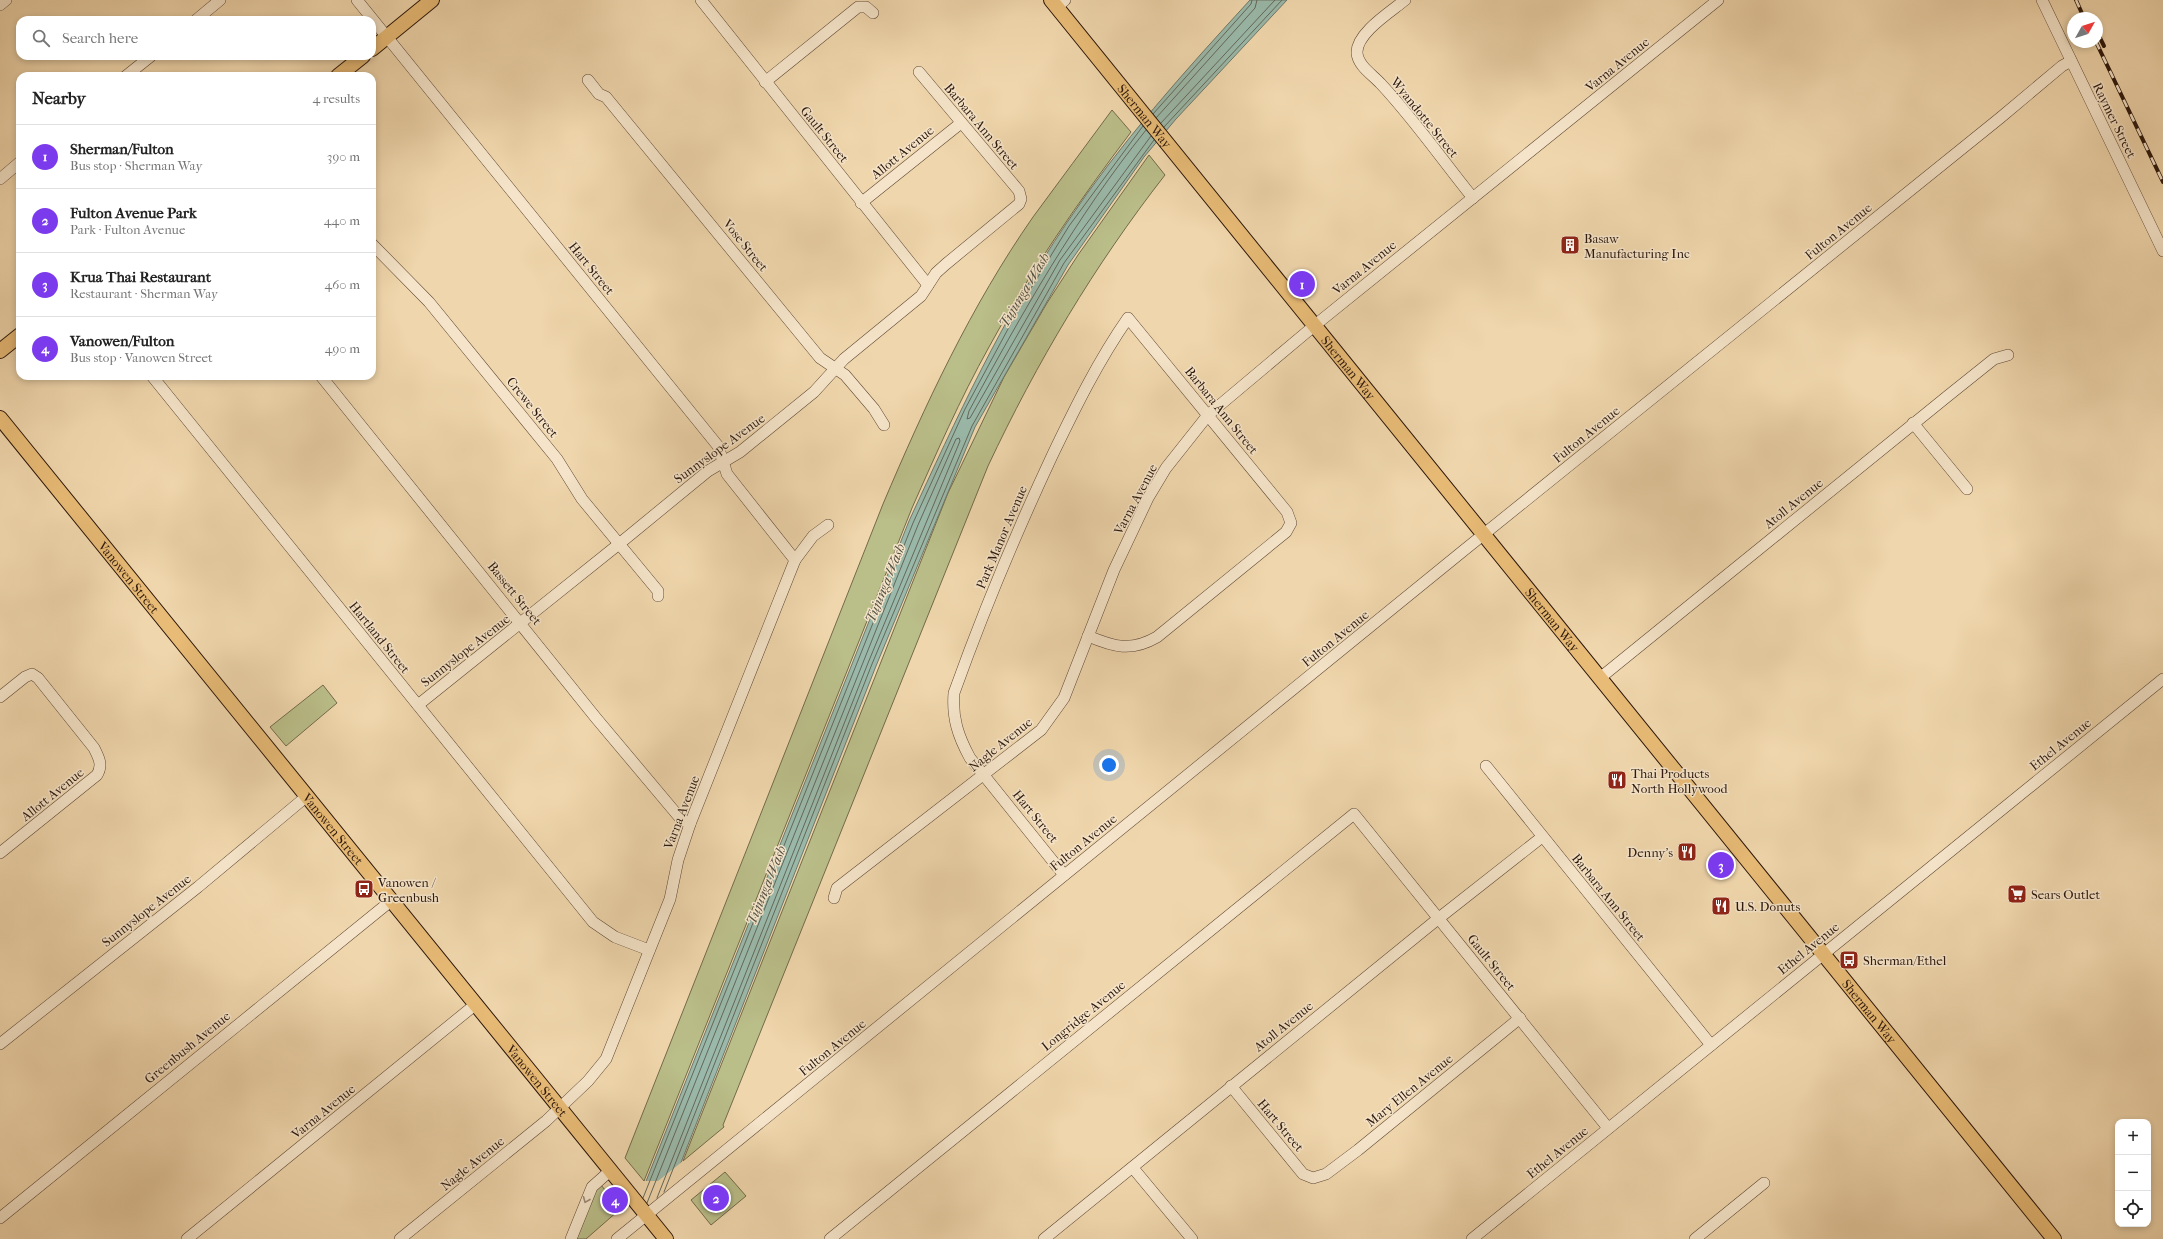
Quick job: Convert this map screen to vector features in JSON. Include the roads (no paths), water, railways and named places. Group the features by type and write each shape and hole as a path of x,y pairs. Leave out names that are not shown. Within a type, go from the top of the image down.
{"main road":[{"path":"376,46 432,0"},
{"name":"Sherman Way","path":"1058,2 1168,145 2054,1239"},
{"path":"343,72 358,60"},
{"path":"0,351 16,338"},
{"name":"Vanowen Street","path":"0,418 662,1234"}],"street":[{"path":"0,5 6,0"},
{"path":"201,16 220,0"},
{"name":"Hart Street","path":"357,0 370,16"},
{"name":"Gault Street","path":"700,0 928,285"},
{"name":"Wyandotte Street","path":"1405,0 1369,29 1361,41 1357,52 1361,64 1382,84 1473,198"},
{"name":"Varna Avenue","path":"1088,636 1114,570 1148,498 1166,468 1208,415 1314,326 1718,0"},
{"name":"Raymer Street","path":"2042,0 2163,251"},
{"path":"765,82 862,6 873,13"},
{"name":"Hart Street","path":"376,23 718,446 727,474 795,560"},
{"path":"131,72 146,60"},
{"name":"Fulton Avenue","path":"620,1237 670,1194 808,1085 1483,534 1984,131 2062,66 2071,61"},
{"name":"Barbara Ann Street","path":"919,72 1019,191 1021,199"},
{"name":"Vose Street","path":"588,80 599,94 606,97 820,358 846,374 874,409 884,425"},
{"name":"Allott Avenue","path":"862,203 961,123"},
{"path":"0,179 16,165"},
{"name":"Sunnyslope Avenue","path":"418,705 620,544 708,471 740,452 814,392 835,368 917,299 936,273 1019,204 1021,199"},
{"name":"Crewe Street","path":"376,248 429,302 557,459 582,499 658,591 658,596"},
{"name":"Barbara Ann Street","path":"1088,636 1118,647 1135,647 1145,644 1157,637 1286,532 1291,523 1287,512 1128,318"},
{"name":"Park Manor Avenue","path":"984,775 970,758 960,740 953,708 954,693 997,580 1028,507 1074,410 1128,318"},
{"name":"Atoll Avenue","path":"1600,678 1913,423 1994,359 2008,354"},
{"name":"Hartland Street","path":"155,380 593,922 615,936 649,950"},
{"name":"Bassett Street","path":"324,380 596,718 680,818 690,824"},
{"path":"1913,423 1967,489"},
{"name":"Varna Avenue","path":"560,1107 596,1072 606,1059 670,899 678,860 690,824 795,560 813,536 828,525"},
{"name":"Nagle Avenue","path":"834,898 837,888 1041,730 1056,712 1064,698 1088,636"},
{"name":"Allott Avenue","path":"0,697 25,677 32,674 38,678 94,748 100,760 101,769 97,775 0,853"},
{"name":"Ethel Avenue","path":"1472,1239 2163,680"},
{"name":"Barbara Ann Street","path":"1486,766 1711,1045"},
{"name":"Hart Street","path":"984,775 1064,875"},
{"name":"Sunnyslope Avenue","path":"0,1044 192,892 307,796"},
{"name":"Gault Street","path":"1354,814 1608,1128"},
{"name":"Longridge Avenue","path":"830,1239 1354,814"},
{"name":"Atoll Avenue","path":"1044,1239 1439,918 1542,837"},
{"name":"Greenbush Avenue","path":"0,1218 392,900"},
{"name":"Varna Avenue","path":"187,1239 476,1004"},
{"name":"Mary Ellen Avenue","path":"1313,1178 1326,1174 1358,1150 1520,1018"},
{"name":"Hart Street","path":"1231,1086 1304,1174 1313,1178"},
{"name":"Nagle Avenue","path":"400,1239 560,1107"},
{"path":"1133,1168 1192,1239"},
{"path":"570,1239 592,1187 611,1170"},
{"path":"1695,1239 1764,1183"}],"water":[{"name":"Tujunga Wash","path":"1250,0 1287,0 1176,119 1144,157 1068,265 975,427 876,666 651,1239 623,1239 909,521 944,445 982,369 1001,332 1043,259 1108,165 1201,54"}],"railway":[{"path":"2076,0 2081,12"},
{"path":"2099,48 2163,182"}],"place":[{"name":"Basaw Manufacturing Inc","path":"1570,245"},
{"name":"Sherman/Fulton","path":"1302,284"},
{"name":"Thai Products North Hollywood","path":"1617,780"},
{"name":"Denny's","path":"1687,852"},
{"name":"Krua Thai Restaurant","path":"1721,865"},
{"name":"Vanowen / Greenbush","path":"364,889"},
{"name":"Sears Outlet","path":"2017,894"},
{"name":"U.S. Donuts","path":"1721,906"},
{"name":"Sherman/Ethel","path":"1849,960"},
{"name":"Fulton Avenue Park","path":"716,1198"},
{"name":"Vanowen/Fulton","path":"615,1200"}]}
